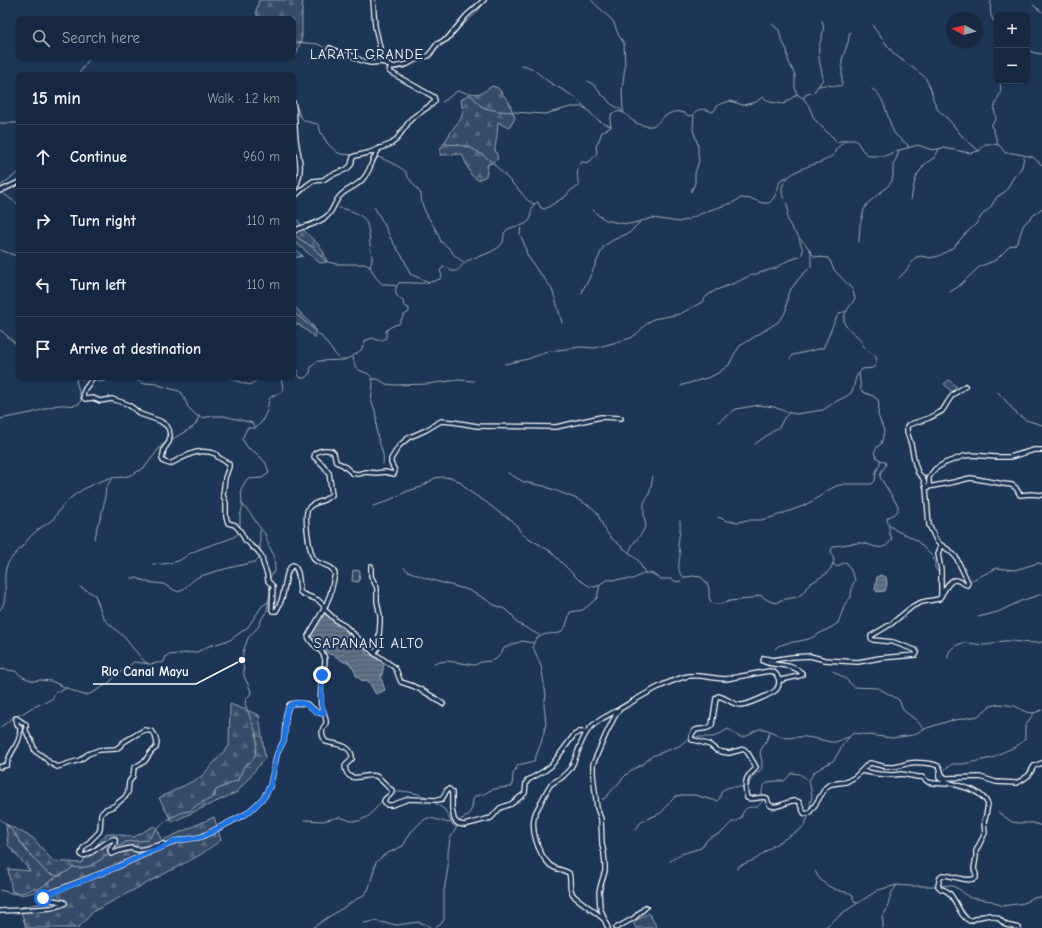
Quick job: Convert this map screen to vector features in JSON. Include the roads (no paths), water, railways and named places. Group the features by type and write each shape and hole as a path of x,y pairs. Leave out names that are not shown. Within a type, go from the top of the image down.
{"street":[{"path":"296,195 313,181 323,180 347,169 351,164 353,157 356,155 368,153 391,144 396,140 411,119 435,101 434,97 389,71 388,65 382,57 375,26 372,0"},
{"path":"330,48 342,54 353,56 366,62 381,62 393,67 408,64 428,56 437,44 447,39 466,16 484,0"},
{"path":"296,141 300,165 300,172 296,185"},
{"path":"296,229 309,226 329,214 335,202 342,193 358,184 365,177 369,171 374,156 380,148"},
{"path":"0,191 16,183"},
{"path":"91,380 86,386 83,393 85,399 93,398 100,401 112,399 127,404 140,414 160,421 167,426 170,435 169,442 162,455 164,462 170,464 183,456 195,452 206,451 214,453 229,464 225,478 223,495 226,503 226,517 228,523 235,525 245,540 256,549 262,557 268,582 273,588 273,611 276,611 278,608 288,571 290,566 293,565 296,567 300,582 300,592 318,600 338,622 345,626 374,653 397,670 401,682 434,697 443,704"},
{"path":"928,487 918,473 914,464 911,444 906,432 907,427 908,425 929,418 944,410 945,406 954,394 961,390 964,386"},
{"path":"586,732 577,733 566,745 551,766 528,780 526,783 525,792 519,799 500,808 491,818 464,824 459,824 456,822 452,809 452,792 449,789 442,799 409,799 392,805 386,805 384,801 391,794 392,790 376,776 356,777 347,773 345,766 352,759 349,749 344,746 326,742 323,737 322,732 327,720 321,700 322,675 325,657 308,636 324,608 330,594 335,574 332,568 317,562 312,556 306,515 310,506 332,495 329,473 314,457 315,453 320,450 324,449 332,451 336,462 343,465 352,473 385,472 394,474 395,472 391,460 399,446 408,438 441,421 477,426 556,427 601,417 621,418"},
{"path":"779,680 801,676 802,673 786,665 764,662 764,658 772,660 810,656 825,660 858,662 880,658 916,655 917,653 915,650 893,642 873,640 871,636 891,624 913,606 941,597 945,589 952,581 954,580 966,585 968,583 956,557 937,542 929,525 929,477 935,469 945,463 964,456 1010,457 1034,450 1042,450"},
{"path":"928,487 971,478 1012,485 1016,488 1020,495 1042,495"},
{"path":"941,545 938,554 941,570 941,597"},
{"path":"371,566 371,576 377,588 377,601 380,616 378,648 374,653"},
{"path":"604,919 571,893 569,873 558,870 549,864 539,849 535,840 535,814 547,790 552,784 562,778 571,768 583,738 590,727 634,700 668,683 684,677 702,676 726,679 763,672 772,671 775,673 779,680 779,684 774,691 746,705 739,705 718,696 716,698 712,725 707,728 699,728 694,731 691,737 692,740 710,745 716,750 722,752 729,753 743,749 746,750 756,767 747,779 745,787 747,798 764,797 767,798 771,806 775,807 795,800 800,802 804,813 809,813 816,806 826,787 831,784 846,782 855,777 870,763 891,768 912,763 930,764 938,766 941,774 946,778 980,777 996,782 1016,783 1029,775 1034,766 1042,763"},
{"path":"0,911 51,908 64,904 65,903 62,901 45,899 43,898 43,895 55,892 117,867 175,841 201,837 246,814 264,797 270,786 278,749 284,740 286,715 290,704 307,704 316,712 324,714"},
{"path":"608,928 600,907 600,884 606,865 602,844 600,818 597,808 593,764 615,716 621,709"},
{"path":"0,767 7,765 10,754 19,741 20,728 16,722 16,718 26,724 26,731 35,751 57,767 80,760 88,754 99,750 116,749 122,743 140,732 144,730 151,731 157,739 156,748 151,752 145,761 134,768 126,797 114,806 106,809 101,814 99,832 83,848 81,854 82,856 86,856 113,839 116,841 110,850 111,854 131,848 138,850 163,844 163,847"},
{"path":"861,771 885,775 901,774 922,778 933,783 950,784 973,790 980,795 987,802 987,809 984,822 985,833 976,851 974,869 976,878 969,880 950,875 942,875 938,886 950,894 964,917 970,922 978,917 989,914 998,918 1006,925 1019,928"},
{"path":"941,771 939,778 950,784"},
{"path":"616,928 634,918 646,907"}],"waterway":[{"path":"452,35 476,13 487,0"},
{"path":"591,0 613,21 619,36 624,43 625,66 622,90 624,113"},
{"path":"991,0 990,10 994,22"},
{"path":"1033,5 1042,12"},
{"path":"804,98 805,95 814,92 823,79 819,59 819,47 823,30 822,21"},
{"path":"772,24 779,30 781,39 787,50 788,60 795,75 795,87 797,94"},
{"path":"873,25 894,54 925,77 938,110 949,120 963,137 979,151"},
{"path":"819,86 842,85 842,60 850,32"},
{"path":"424,59 432,56 448,40"},
{"path":"296,42 318,44 337,54"},
{"path":"1030,51 1042,54"},
{"path":"344,56 365,64 384,64 393,70 405,68 417,61"},
{"path":"80,72 88,60"},
{"path":"521,65 529,67 549,82 573,96 597,119 611,126"},
{"path":"588,81 594,85 610,103 622,111"},
{"path":"998,144 991,125 996,119 994,108 1000,93 1000,84"},
{"path":"872,89 877,92 880,97 895,134 908,145 908,148"},
{"path":"442,102 458,91 464,92 473,97 481,106 498,111 545,114 571,107 581,107 587,109"},
{"path":"296,371 298,371 298,375 301,378 305,378 310,373 311,367 318,361 344,360 361,350 366,340 373,338 381,340 386,338 386,331 392,326 399,324 404,315 409,312 409,308 404,306 403,301 396,293 396,288 399,283 422,283 440,279 442,276 440,271 443,267 449,268 451,271 456,271 466,261 495,250 502,244 505,231 512,227 524,225 529,221 534,204 538,202 541,208 545,209 579,186 577,176 580,164 582,162 589,162 597,153 596,146 602,132 611,127 610,120 612,113 622,112 637,123 653,126 665,116 675,112 682,112 689,116 693,115 699,110 704,109 713,112 718,105 730,101 743,105 756,102 763,97 770,102 784,104 797,94 804,99 809,106 814,119 834,138 836,142 856,140 863,151 869,156 885,156 896,151 918,145 932,150 943,148 970,153 979,151 985,144 992,144 1001,147 1005,153 1033,157 1042,165"},
{"path":"296,105 300,116 305,121 317,124 328,144 338,153 354,155"},
{"path":"691,192 695,183 695,173 699,161 698,145 693,130 694,115"},
{"path":"0,123 16,123"},
{"path":"434,928 440,925 444,920 444,891 448,867 450,839 461,819 468,816 475,796 499,788 512,787 513,774 518,765 534,761 541,743 546,724 544,705 546,695 541,666 533,647 534,642 543,635 560,633 566,626 570,612 583,610 597,598 600,584 607,580 633,579 645,573 651,573 661,579 671,579 677,582 686,577 693,576 701,577 706,582 709,588 709,597 711,602 714,604 749,599 760,595 769,601 776,603 781,600 797,597 803,593 808,585 826,574 834,561 831,550 834,546 860,543 882,547 889,543 892,538 889,533 887,519 897,512 898,506 880,477 881,472 886,465 885,462 877,458 874,453 877,447 881,444 884,431 878,415 879,403 873,396 861,390 859,373 862,369 873,368 876,363 876,357 864,347 859,338 844,323 845,314 855,298 852,289 834,270 828,258 814,256 794,232 789,224 787,215 788,207 782,192 783,185 790,175 834,155 836,149 846,140"},
{"path":"446,144 468,147 484,156 497,167 525,198 534,204"},
{"path":"911,200 917,175 925,164 935,157 939,149"},
{"path":"859,242 860,225 864,210 867,204 892,181 893,165 899,150"},
{"path":"357,157 373,155"},
{"path":"376,157 396,165 405,171 421,194 423,207 441,242 449,248 455,256 465,263"},
{"path":"899,278 916,257 922,256 930,258 939,256 954,247 990,208 997,197 1006,191 1013,178 1022,167 1024,157"},
{"path":"0,186 16,174"},
{"path":"593,210 606,220 619,223 630,224 653,218 679,222 732,203 741,198 752,199 762,203 769,203 775,195 780,180 787,177"},
{"path":"4,194 16,203"},
{"path":"374,207 392,241 404,259 410,274 429,282"},
{"path":"339,208 357,213 367,223 372,255 370,267"},
{"path":"950,292 958,287 979,267 996,260 1010,246 1015,245 1018,241 1023,226 1042,208"},
{"path":"582,294 604,246 629,233 640,222"},
{"path":"521,227 520,234 527,255 551,287 562,323"},
{"path":"296,236 315,249 325,261 336,264 365,264 370,267 382,284 396,286"},
{"path":"505,364 528,359 550,351 581,347 595,348 631,338 653,319 680,314 702,302 708,295 716,290 749,276 776,268 787,261 799,257 803,250 799,239"},
{"path":"1,250 16,256"},
{"path":"681,386 718,373 729,365 740,346 778,322 786,310 788,293 801,276 811,267 811,253"},
{"path":"790,359 793,355 823,348 838,316 840,313 847,311"},
{"path":"296,314 322,337 340,359"},
{"path":"0,330 16,344"},
{"path":"353,357 356,368 368,374 372,378 372,403 376,415 377,434 383,453 383,464"},
{"path":"718,422 736,409 759,405 774,407 796,414 823,410 851,393 858,374"},
{"path":"372,379 378,379 386,384 394,385 427,384 458,380 474,381"},
{"path":"0,419 31,413 55,406 72,406 80,403 81,399 76,380"},
{"path":"93,380 99,382 106,380"},
{"path":"136,380 145,384 156,384 179,391 182,393 188,407 196,415 202,418 224,416 252,423 255,428"},
{"path":"236,380 250,385 257,380"},
{"path":"269,579 275,570 274,555 265,534 242,504 241,489 247,479 262,478 269,473 266,463 256,453 248,448 242,439 247,428 255,428 261,423 267,411 269,399 272,396 282,392 282,380"},
{"path":"998,392 1018,415 1026,420 1042,425"},
{"path":"755,444 780,426 784,418 789,413"},
{"path":"171,440 193,427 199,416"},
{"path":"0,610 5,599 5,575 8,563 31,536 52,520 65,503 76,494 87,487 104,480 126,477 137,472 145,467 161,446 168,441"},
{"path":"718,517 727,521 739,522 747,520 761,520 803,506 836,486 845,484 872,484 875,481 880,460"},
{"path":"508,473 524,482 544,486 577,499 591,507 597,512 610,537 638,560 645,573"},
{"path":"629,552 646,525 644,503 650,492 653,476"},
{"path":"373,506 421,487 435,478 453,478 460,482 470,492 512,520 522,534 550,551 578,579 589,586 595,587 600,585"},
{"path":"94,539 101,517 106,487 112,479"},
{"path":"240,530 240,516 243,505"},
{"path":"680,521 678,544 680,554 679,570 685,577"},
{"path":"889,525 897,531 916,540 933,557 935,568 938,572"},
{"path":"260,530 261,553"},
{"path":"153,564 178,561 193,552 229,539 239,533"},
{"path":"131,578 163,584 178,592 201,576 255,562 260,556"},
{"path":"775,649 778,646 787,643 809,639 838,623 845,604 851,597 852,586 855,580 847,563 845,562 837,567 833,564"},
{"path":"972,580 997,568 1015,570 1038,563 1042,564"},
{"path":"404,568 425,578 468,590 494,605 507,610 517,623 539,635"},
{"path":"0,890 17,894 35,891 73,867 80,868 90,866 126,842 148,840 157,828 170,818 183,812 190,811 198,804 214,797 216,790 238,780 244,766 252,761 255,755 257,743 256,733 245,704 251,691 244,676 242,660 243,652 248,638 259,626 267,611 270,591 269,584"},
{"path":"80,587 95,595 105,620 125,638 144,661 149,664"},
{"path":"978,617 998,612 1021,601 1042,594"},
{"path":"0,669 15,671 23,677 33,681 51,681 78,693 84,695 90,694 111,681 134,662 150,664 164,662 166,656 197,652 209,646 230,640 248,627 262,606 268,602"},
{"path":"434,663 447,661 475,665 481,662 496,659 504,648 519,642 522,641 533,643"},
{"path":"948,658 950,650 955,646 964,643 986,645 1004,641 1032,643 1042,642"},
{"path":"833,671 846,679 854,687 878,688 896,698 899,700 904,711 916,720 924,729"},
{"path":"0,727 13,717 53,698 55,692 66,688"},
{"path":"809,811 812,795 809,781 814,772 834,760 844,743 853,733 892,738 913,735 924,729 949,721 978,716 990,706 1000,704 1015,706 1026,712 1034,713 1042,710"},
{"path":"945,769 952,764 963,764 992,758 1017,746 1025,739 1025,726 1034,713"},
{"path":"692,737 713,737 728,729 738,736 743,737 748,736 760,729 767,730 786,738 805,737 837,742 849,737"},
{"path":"747,787 749,786 750,780 762,768 760,752 770,732"},
{"path":"602,799 604,799 630,771 643,764 652,756 679,746 689,738"},
{"path":"762,795 763,786 768,782 784,781 792,773 800,774 809,781"},
{"path":"635,830 642,821 661,813 676,796 694,795 717,801 723,790 731,787 743,787"},
{"path":"387,800 395,793 399,792 418,794 430,799"},
{"path":"670,861 681,854 701,848 708,839 721,833 732,822 735,822 741,818 745,809 758,806 763,798"},
{"path":"304,820 323,821 340,817 351,821 359,821 369,816 382,801"},
{"path":"434,802 445,810 452,824 456,827"},
{"path":"998,812 1012,822 1033,823 1042,826"},
{"path":"737,869 739,866 756,859 773,846 801,829 809,815"},
{"path":"312,928 365,894 369,888 376,862 384,855 403,846 411,832 421,822 427,818 449,823 451,822"},
{"path":"0,819 10,828 26,850 45,871 58,876"},
{"path":"815,871 825,884 853,895 853,899 857,903"},
{"path":"824,928 844,912 878,890 897,885 936,886"},
{"path":"883,928 882,917 886,911 891,894 897,885"},
{"path":"940,886 950,885 959,889 970,898 992,901 1002,906 1024,903 1032,898 1042,897"},
{"path":"364,923 374,921 397,925 418,922 431,928"}],"place":[{"name":"Rio Canal Mayu","path":"242,660"}],"district":[{"name":"LARATI GRANDE","path":"367,54"},
{"name":"SAPANANI ALTO","path":"369,643"}]}
